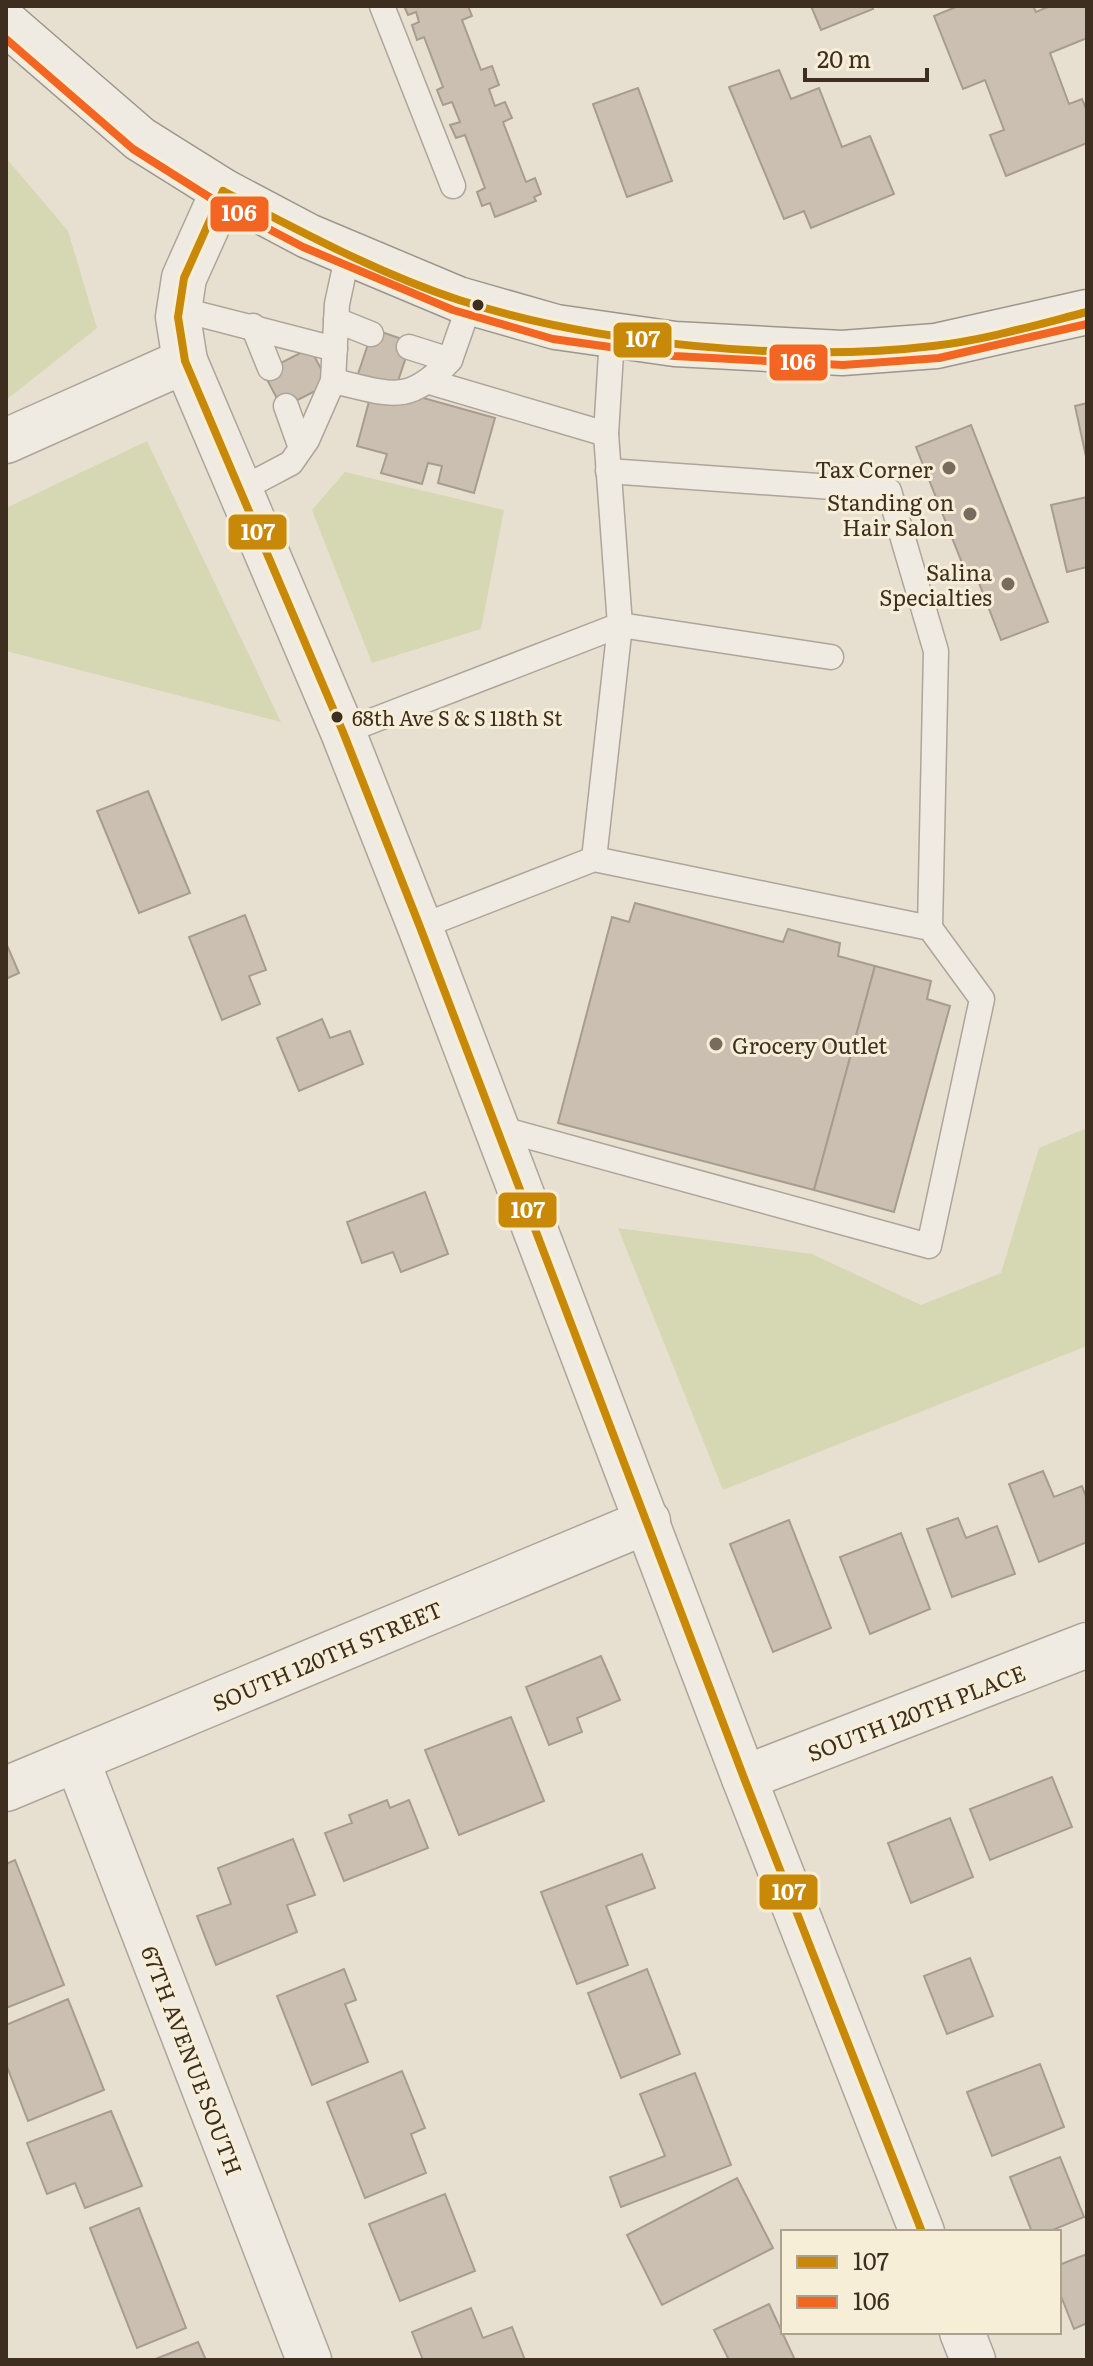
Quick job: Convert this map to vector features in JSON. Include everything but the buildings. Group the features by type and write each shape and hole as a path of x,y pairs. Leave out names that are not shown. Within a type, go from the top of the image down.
{"street":[{"path":"6,23 140,139 223,191 348,253 470,303 556,327 675,344 842,353 936,346 1087,312"},
{"path":"223,191 190,260 179,309 185,361 343,732 420,927 744,1778 921,2230"},
{"path":"6,441 185,361"},
{"name":"SOUTH 120TH STREET","path":"6,1789 648,1521"},
{"name":"SOUTH 120TH PLACE","path":"744,1778 1087,1645"},
{"name":"67TH AVENUE SOUTH","path":"77,1760 309,2360"},
{"path":"963,2334 973,2360"}],"lane":[{"path":"382,6 453,186"},
{"path":"240,490 291,463 333,381 336,320 348,253"},
{"path":"333,381 399,395 430,382 450,360 470,303"},
{"path":"179,309 335,349"},
{"path":"336,320 371,334"},
{"path":"253,326 270,368"},
{"path":"594,859 620,625 606,434 612,337"},
{"path":"409,347 450,360"},
{"path":"430,382 606,434"},
{"path":"286,406 301,448"},
{"path":"498,1128 929,1246 982,999 930,928 936,651 889,491 608,471"},
{"path":"343,732 620,625 831,657"},
{"path":"420,927 594,859 930,928"}],"green space":[{"path":"6,158 68,231 97,328 6,400"},
{"path":"147,441 281,722 6,651 6,508"},
{"path":"345,472 504,510 481,629 372,663 312,510"},
{"path":"1087,1128 1087,1346 723,1490 618,1228 812,1254 921,1305 1001,1273 1039,1148"}],"transit line":[{"name":"106","path":"6,39 133,149 217,202 303,247 453,310 553,339 674,356 843,365 939,358 1087,324"},
{"name":"107","path":"223,191 184,278 178,317 185,361 343,732 420,927 744,1778 921,2230"},
{"name":"107","path":"223,191 339,250 428,289 512,315 631,338 757,351 878,351 972,340 1087,312"}],"place":[{"name":"Tax Corner","path":"949,468"},
{"name":"Standing on Hair Salon","path":"970,514"},
{"name":"Salina Specialties","path":"1008,584"},
{"name":"68th Ave S & S 118th St","path":"337,717"},
{"name":"Grocery Outlet","path":"716,1044"}]}
